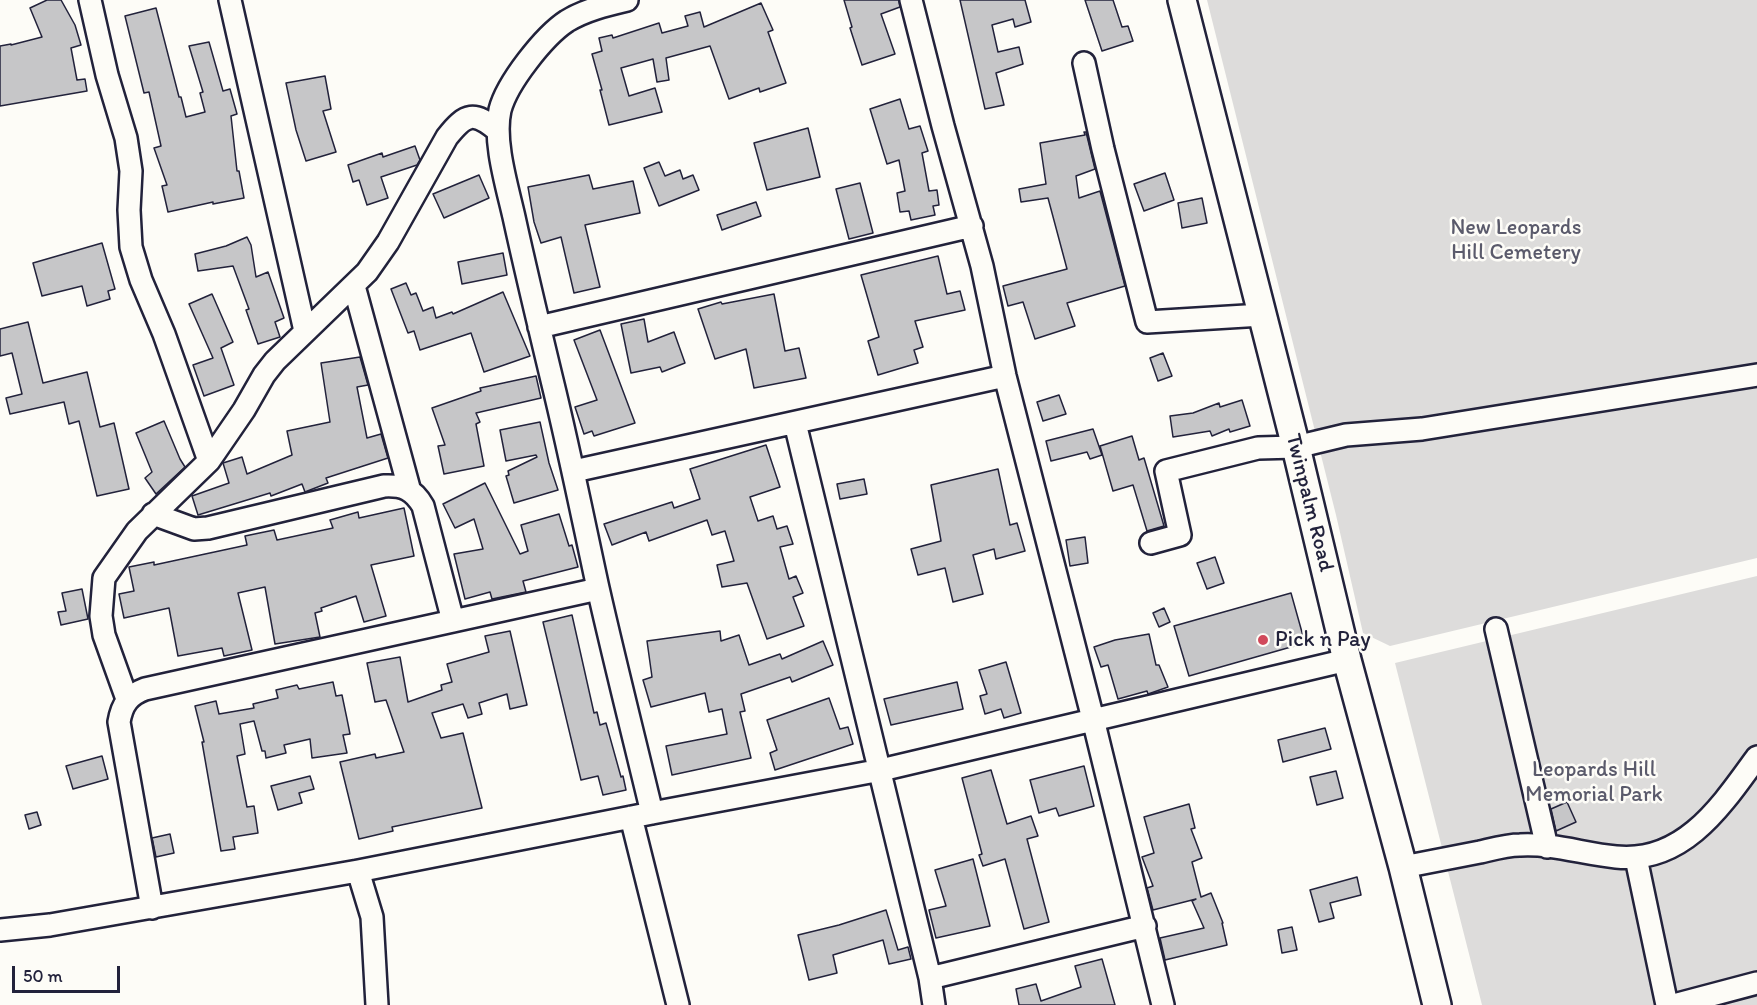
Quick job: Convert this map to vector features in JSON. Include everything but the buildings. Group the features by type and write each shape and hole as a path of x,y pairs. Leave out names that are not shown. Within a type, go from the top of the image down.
{"main road":[{"name":"Twinpalm Road","path":"1182,0 1296,447 1347,660 1403,867 1437,1005"}],"street":[{"path":"90,0 107,75 126,138 131,171 129,210 131,247 141,280 164,334 209,461"},
{"path":"230,0 305,331"},
{"path":"627,0 590,10 566,22 548,38 518,74 507,92 500,110 498,131 506,183 574,471 678,1005"},
{"path":"911,0 940,116 972,226 1005,376 1163,1005"},
{"path":"1084,63 1103,149 1147,322 1262,315"},
{"path":"127,699 104,635 101,594 104,579 113,563 153,514 174,497 209,461 244,410 264,375 305,331 367,272 388,242 455,126 465,118 476,116 498,131"},
{"path":"539,327 972,226"},
{"path":"354,286 409,488"},
{"path":"1151,543 1180,536 1166,471 1258,448 1296,447 1346,435 1422,429 1757,375"},
{"path":"574,471 1005,376"},
{"path":"795,423 881,770 930,978 934,1005"},
{"path":"153,514 194,529 207,528 384,486 397,485 409,488 418,496 423,506 453,621"},
{"path":"152,908 119,722 121,710 127,699 135,692 598,589"},
{"path":"1496,629 1546,847"},
{"path":"0,930 50,925 358,871 881,770 1347,660"},
{"path":"1403,867 1520,845 1636,858 1669,848 1693,834 1712,817 1757,757"},
{"path":"1636,858 1667,1005"},
{"path":"358,871 372,917 376,1005"},
{"path":"930,978 1145,927"},
{"path":"1674,1005 1757,982"}],"green space":[{"name":"New Leopards Hill Cemetery","path":"1207,0 1757,0 1757,558 1390,646 1363,633 1336,515"},
{"name":"Leopards Hill Memorial Park","path":"1757,576 1757,1005 1482,1005 1395,663"}],"place":[{"name":"Pick n Pay","path":"1263,640"}]}
